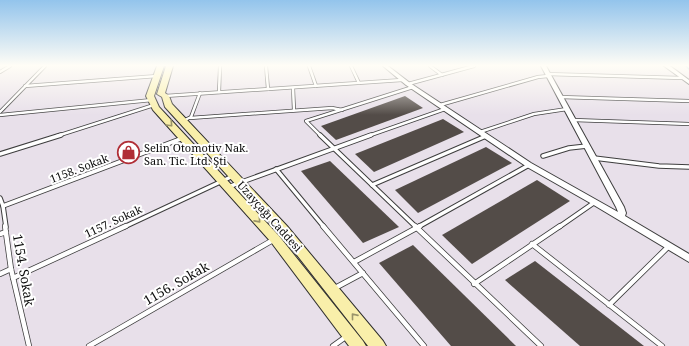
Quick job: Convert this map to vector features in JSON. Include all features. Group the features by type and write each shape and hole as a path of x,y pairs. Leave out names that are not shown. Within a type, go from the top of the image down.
{"main road":[{"path":"153,103 150,96 155,82"},
{"path":"164,82 161,94 165,96 171,82"},
{"name":"Uzayçağı Caddesi","path":"165,96 168,105 186,119 237,179 283,229 378,346"},
{"name":"Uzayçağı Caddesi","path":"153,103 275,239 358,346"}],"street":[{"path":"406,82 529,165 689,258"},
{"path":"552,82 620,207 622,213 620,217"}],"lane":[{"path":"0,114 29,82"},
{"path":"25,86 57,82"},
{"path":"219,82 219,92"},
{"path":"267,82 268,89"},
{"path":"315,82 316,86"},
{"path":"415,82 342,110 306,121 474,284 541,346"},
{"path":"225,184 237,179 276,169 443,107 522,82"},
{"path":"165,96 316,86 408,84"},
{"path":"293,88 294,110"},
{"path":"186,119 200,93"},
{"path":"560,97 689,102"},
{"path":"0,114 153,103"},
{"path":"0,154 153,103"},
{"path":"186,119 294,110 334,108 342,110"},
{"path":"372,185 483,134 525,118 554,110 567,109"},
{"path":"573,120 689,124"},
{"name":"1158. Sokak","path":"3,206 183,138"},
{"path":"543,156 569,148 587,146"},
{"path":"594,158 659,166 689,167"},
{"path":"354,262 529,165"},
{"path":"276,169 424,346"},
{"path":"225,184 237,179"},
{"name":"1157. Sokak","path":"13,278 225,184"},
{"name":"1154. Sokak","path":"0,198 3,206 11,269 28,346"},
{"path":"474,284 595,202"},
{"path":"0,234 6,232"},
{"name":"1156. Sokak","path":"89,346 275,239"},
{"path":"532,244 662,346"},
{"path":"609,305 669,246"},
{"path":"0,274 11,269"},
{"path":"332,289 363,273"},
{"path":"333,346 350,335"}],"shaded area":[{"path":"0,82 689,82 689,346 0,346"}],"building":[{"path":"405,96 423,108 336,140 321,126"},
{"path":"443,119 464,132 374,172 355,154"},
{"path":"486,147 512,163 418,213 395,190"},
{"path":"330,161 399,227 363,243 301,171"},
{"path":"537,180 570,201 472,264 442,235"},
{"path":"413,245 516,346 451,346 379,263"},
{"path":"535,261 644,346 580,346 505,280"}],"place":[{"name":"Selin Otomotiv Nak. San. Tic. Ltd. Şti","path":"129,153"}]}
